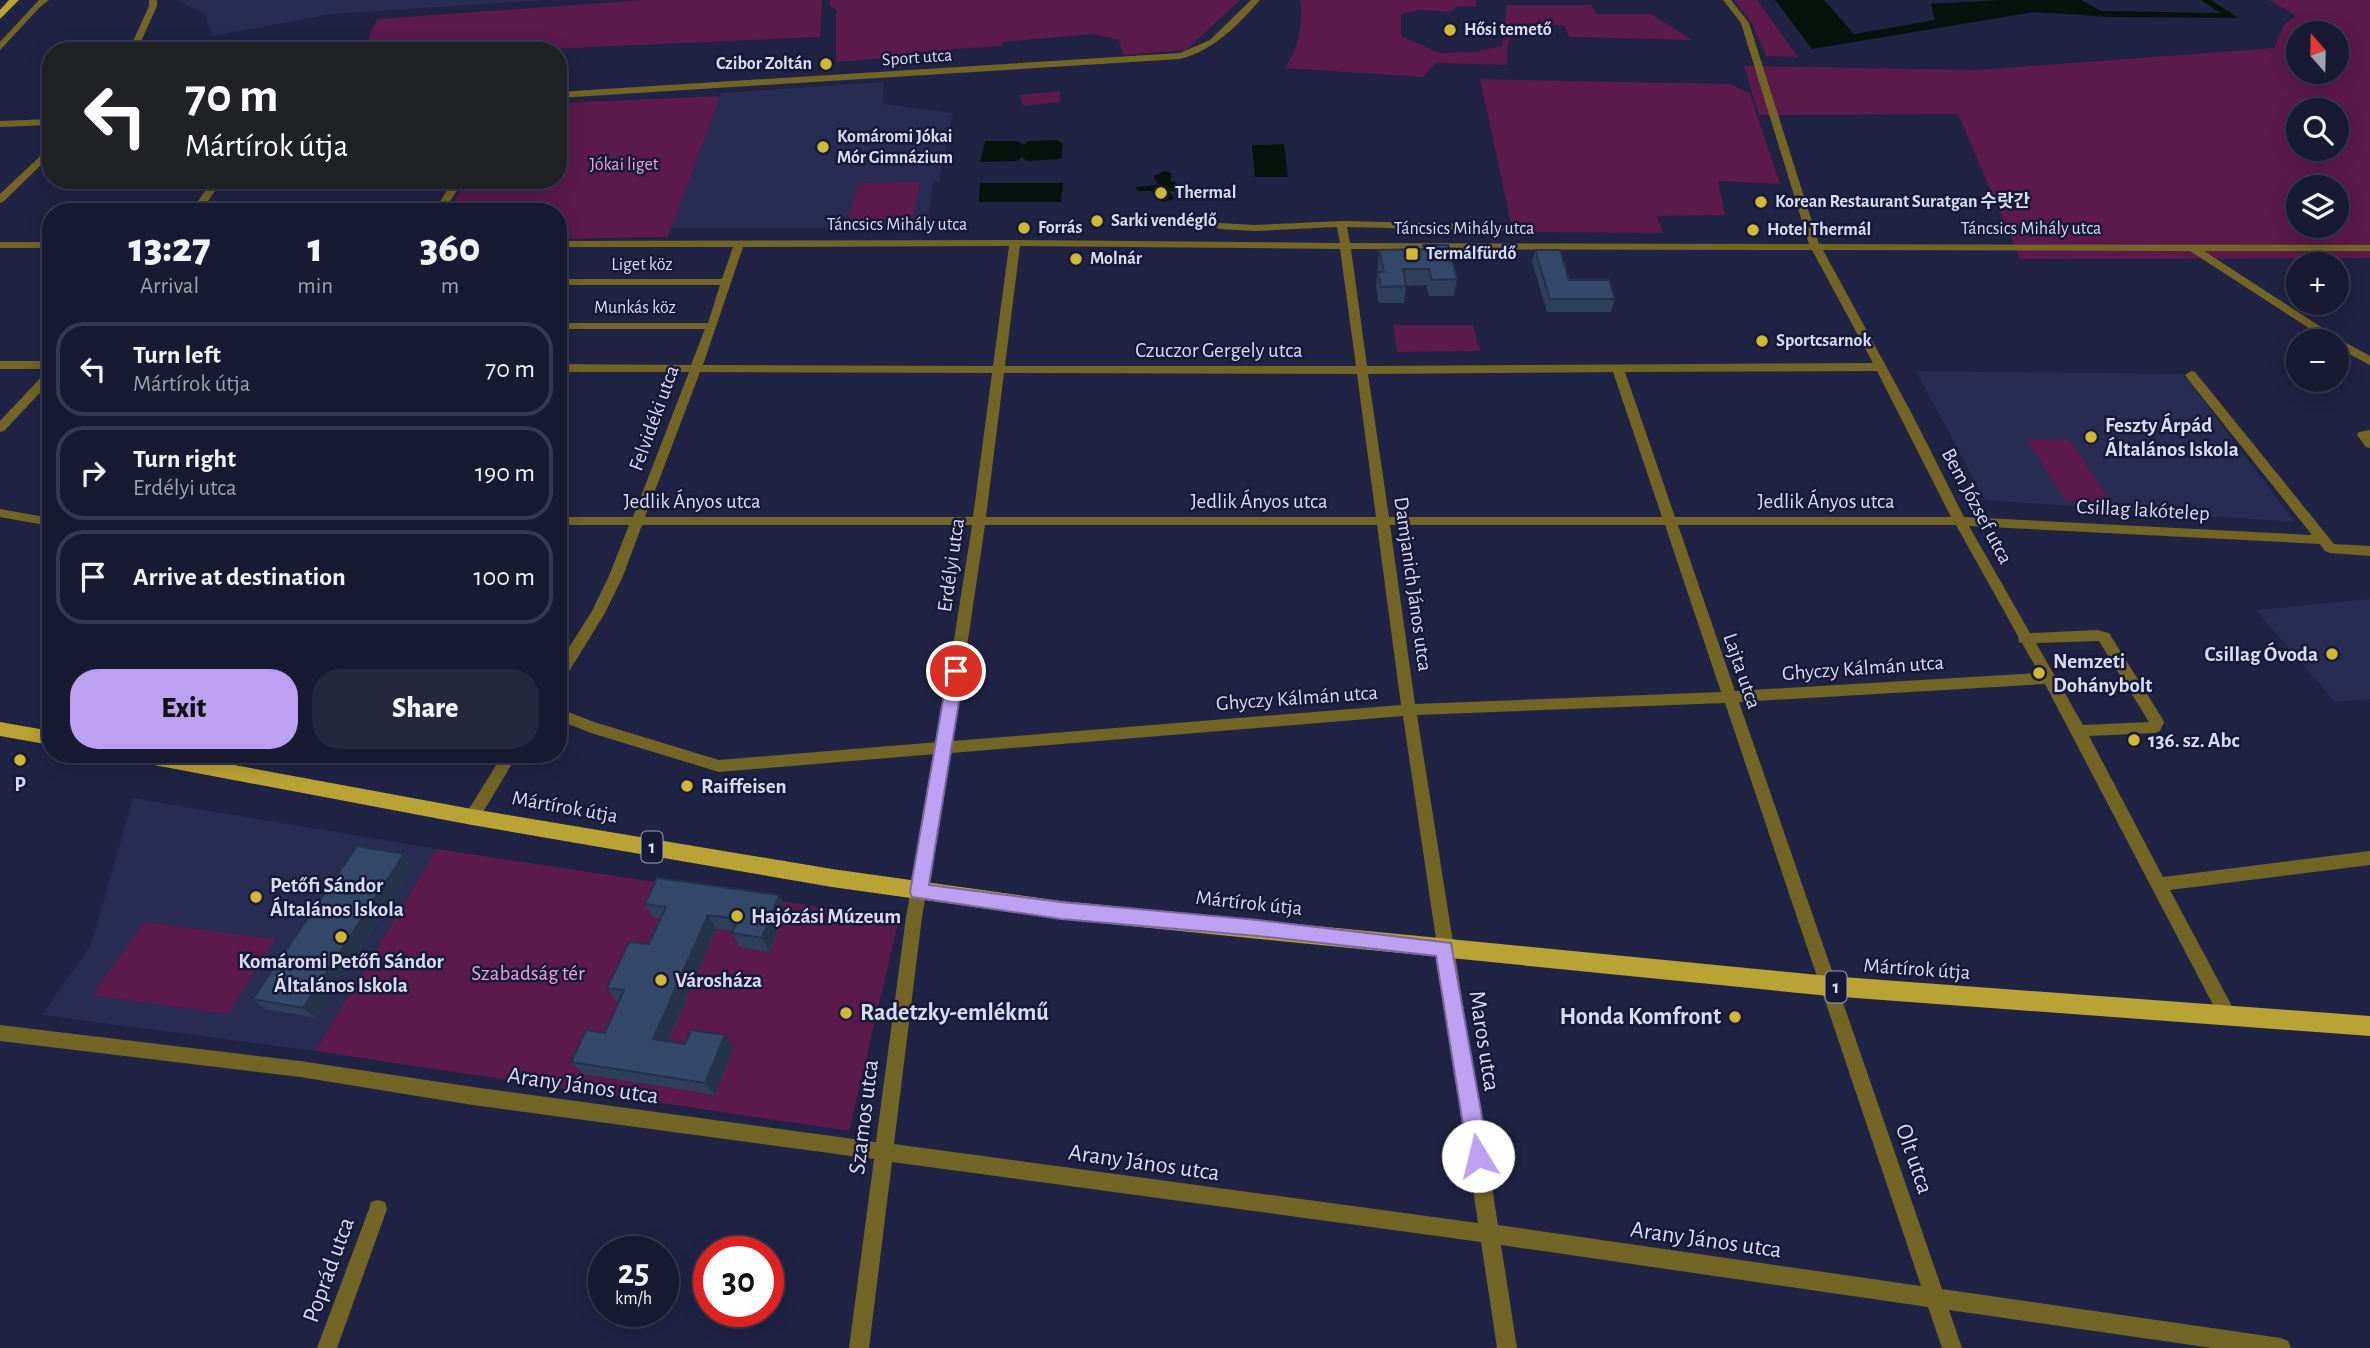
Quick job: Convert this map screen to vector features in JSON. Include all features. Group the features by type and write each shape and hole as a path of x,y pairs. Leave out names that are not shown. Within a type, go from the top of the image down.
{"main road":[{"path":"0,16 14,0"},
{"path":"0,729 42,736"},
{"name":"Mártírok útja","path":"181,763 472,817 919,892 1061,910 1829,986 2370,1026"}],"street":[{"path":"0,47 44,0"},
{"path":"137,42 153,6 153,0"},
{"name":"Sport utca","path":"567,94 1180,56 1198,52 1214,42 1256,0"},
{"name":"Bem József utca","path":"1727,0 1742,18 1747,31 1803,219 1815,247 1959,521 2079,731 2228,1016"},
{"path":"0,124 42,122"},
{"path":"0,200 42,158"},
{"path":"1219,226 1342,224 1507,228"},
{"name":"Damjanich János utca","path":"1342,224 1444,949"},
{"name":"Felvidéki utca","path":"567,663 598,613 640,520 712,326 739,243"},
{"name":"Erdélyi utca","path":"919,892 945,746 979,520 1015,243"},
{"name":"Táncsics Mihály utca","path":"567,244 2190,246 2367,249"},
{"path":"0,245 42,245"},
{"path":"2190,246 2318,329"},
{"name":"Liget köz","path":"567,282 726,282"},
{"name":"Munkás köz","path":"567,326 712,326"},
{"path":"2349,349 2370,361"},
{"path":"0,365 42,365"},
{"name":"Czuczor Gergely utca","path":"567,368 695,366 1362,370 1880,367"},
{"name":"Lajta utca","path":"1618,369 1829,986"},
{"path":"2191,375 2324,540"},
{"path":"0,428 42,383"},
{"path":"2370,433 2363,435 2370,444"},
{"path":"0,513 42,520"},
{"name":"Jedlik Ányos utca","path":"567,521 1959,521"},
{"name":"Csillag lakótelep","path":"1959,521 2324,540 2330,548 2370,551"},
{"path":"2024,638 2104,637 2157,722 2155,727 2079,731"},
{"name":"Ghyczy Kálmán utca","path":"567,718 719,766 1409,710 1729,698 2047,678"},
{"path":"472,817 505,763"},
{"path":"2159,884 2370,858"},
{"name":"Szamos utca","path":"859,1348 919,892"},
{"name":"Maros utca","path":"1444,949 1507,1348"},
{"name":"Olt utca","path":"1829,986 1952,1348"},
{"name":"Arany János utca","path":"0,1033 300,1069 884,1153 1935,1296 2281,1348"},
{"name":"Poprád utca","path":"327,1348 378,1209"}],"shaded area":[{"path":"177,0 544,0 332,14 212,36 205,14"},
{"path":"1775,0 1824,0 1854,34 1935,20 1931,4 2000,0 2081,0 2101,11 2220,13 2201,0 2211,0 2238,18 2111,17 2034,12 1812,49"},
{"name":"Komáromi Jókai Mór Gimnázium","path":"883,82 884,104 953,113 939,181 933,182 927,228 671,228 721,93"},
{"path":"1057,140 1063,144 1061,159 1027,161 1022,157 1017,161 980,162 985,141 1018,141 1024,145 1028,141"},
{"path":"1284,144 1288,177 1255,177 1252,145"},
{"name":"Thermal","path":"1165,171 1171,173 1171,181 1185,187 1187,192 1169,191 1174,199 1163,202 1151,191 1137,191 1136,187 1158,185 1154,176"},
{"path":"980,183 1063,183 1061,202 979,202"},
{"name":"Feszty Árpád Általános Iskola","path":"1916,371 2183,374 2295,522 1985,500"},
{"name":"Csillag Óvoda","path":"2370,599 2370,699 2335,702 2256,610"},
{"name":"Petőfi Sándor Általános Iskola","path":"133,798 437,849 315,1051 42,1015 91,945"}],"green space":[{"path":"644,0 822,0 820,37 567,48 567,42 367,42 377,19"},
{"path":"830,0 1240,0 1186,50 1123,55 1119,40 1095,34 1003,42 1002,46 952,49 949,54 836,62 836,10 829,5"},
{"path":"1300,0 1476,0 1476,7 1458,6 1450,12 1420,10 1401,14 1401,36 1439,53 1475,52 1502,46 1507,5 1591,5 1597,14 1651,14 1692,40 1569,37 1564,25 1518,25 1507,47 1507,65 1436,63 1423,77 1285,68 1299,35"},
{"path":"1734,0 1757,0 1798,57 1766,56 1752,24"},
{"path":"2269,0 2370,0 2370,258 2349,258 2349,252 2286,252 2286,258 2020,259 1958,114 1759,115 1744,66 1977,70 2274,48 2286,23 2286,84 2349,84 2349,21 2288,21 2296,16"},
{"path":"1480,79 1731,84 1750,94 1780,184 1718,181 1725,215 1657,216 1663,233 1513,232"},
{"path":"1059,91 1061,102 1023,106 1020,95"},
{"name":"Jókai liget","path":"720,96 668,237 567,239 567,203 453,203 461,189 567,189 567,103"},
{"path":"920,182 913,218 849,219 858,183"},
{"path":"1393,325 1473,325 1480,351 1397,352"},
{"path":"2027,439 2070,440 2110,501 2065,501"},
{"name":"Szabadság tér","path":"437,849 899,919 849,1131 315,1051"},
{"path":"144,922 275,939 228,1014 92,995"}],"building":[{"path":"1423,245 1448,245 1457,279 1432,280 1429,269 1403,269 1406,286 1381,287 1378,272 1384,272 1379,250 1424,249"},
{"path":"1535,250 1560,250 1569,280 1609,280 1615,299 1550,299"},
{"name":"Komáromi Petőfi Sándor Általános Iskola","path":"357,846 404,854 303,1008 253,999"},
{"name":"Városháza","path":"657,878 779,895 762,938 732,933 738,919 708,915 653,1039 685,1044 691,1030 725,1035 705,1083 571,1062 586,1030 605,1033 624,990 607,988 629,942 649,944 666,907 645,904"}],"place":[{"name":"Hősi temető","path":"1450,30"},
{"name":"Czibor Zoltán","path":"826,64"},
{"name":"Komáromi Jókai Mór Gimnázium","path":"823,147"},
{"name":"Thermal","path":"1161,193"},
{"name":"Korean Restaurant Suratgan 수랏간","path":"1761,202"},
{"name":"Sarki vendéglő","path":"1097,221"},
{"name":"Forrás","path":"1024,228"},
{"name":"Hotel Thermál","path":"1753,230"},
{"name":"Termálfürdő","path":"1412,254"},
{"name":"Molnár","path":"1076,259"},
{"name":"Sportcsarnok","path":"1762,341"},
{"name":"Feszty Árpád Általános Iskola","path":"2091,437"},
{"name":"Csillag Óvoda","path":"2332,654"},
{"name":"Nemzeti Dohánybolt","path":"2039,673"},
{"name":"136. sz. Abc","path":"2134,740"},
{"name":"P","path":"20,760"},
{"name":"Raiffeisen","path":"687,786"},
{"name":"Petőfi Sándor Általános Iskola","path":"256,897"},
{"name":"Hajózási Múzeum","path":"737,916"},
{"name":"Komáromi Petőfi Sándor Általános Iskola","path":"341,937"},
{"name":"Városháza","path":"661,980"},
{"name":"Radetzky-emlékmű","path":"846,1013"},
{"name":"Honda Komfront","path":"1735,1017"}],"route":[{"path":"956,671 919,892 1061,910 1444,949 1478,1156"}]}
